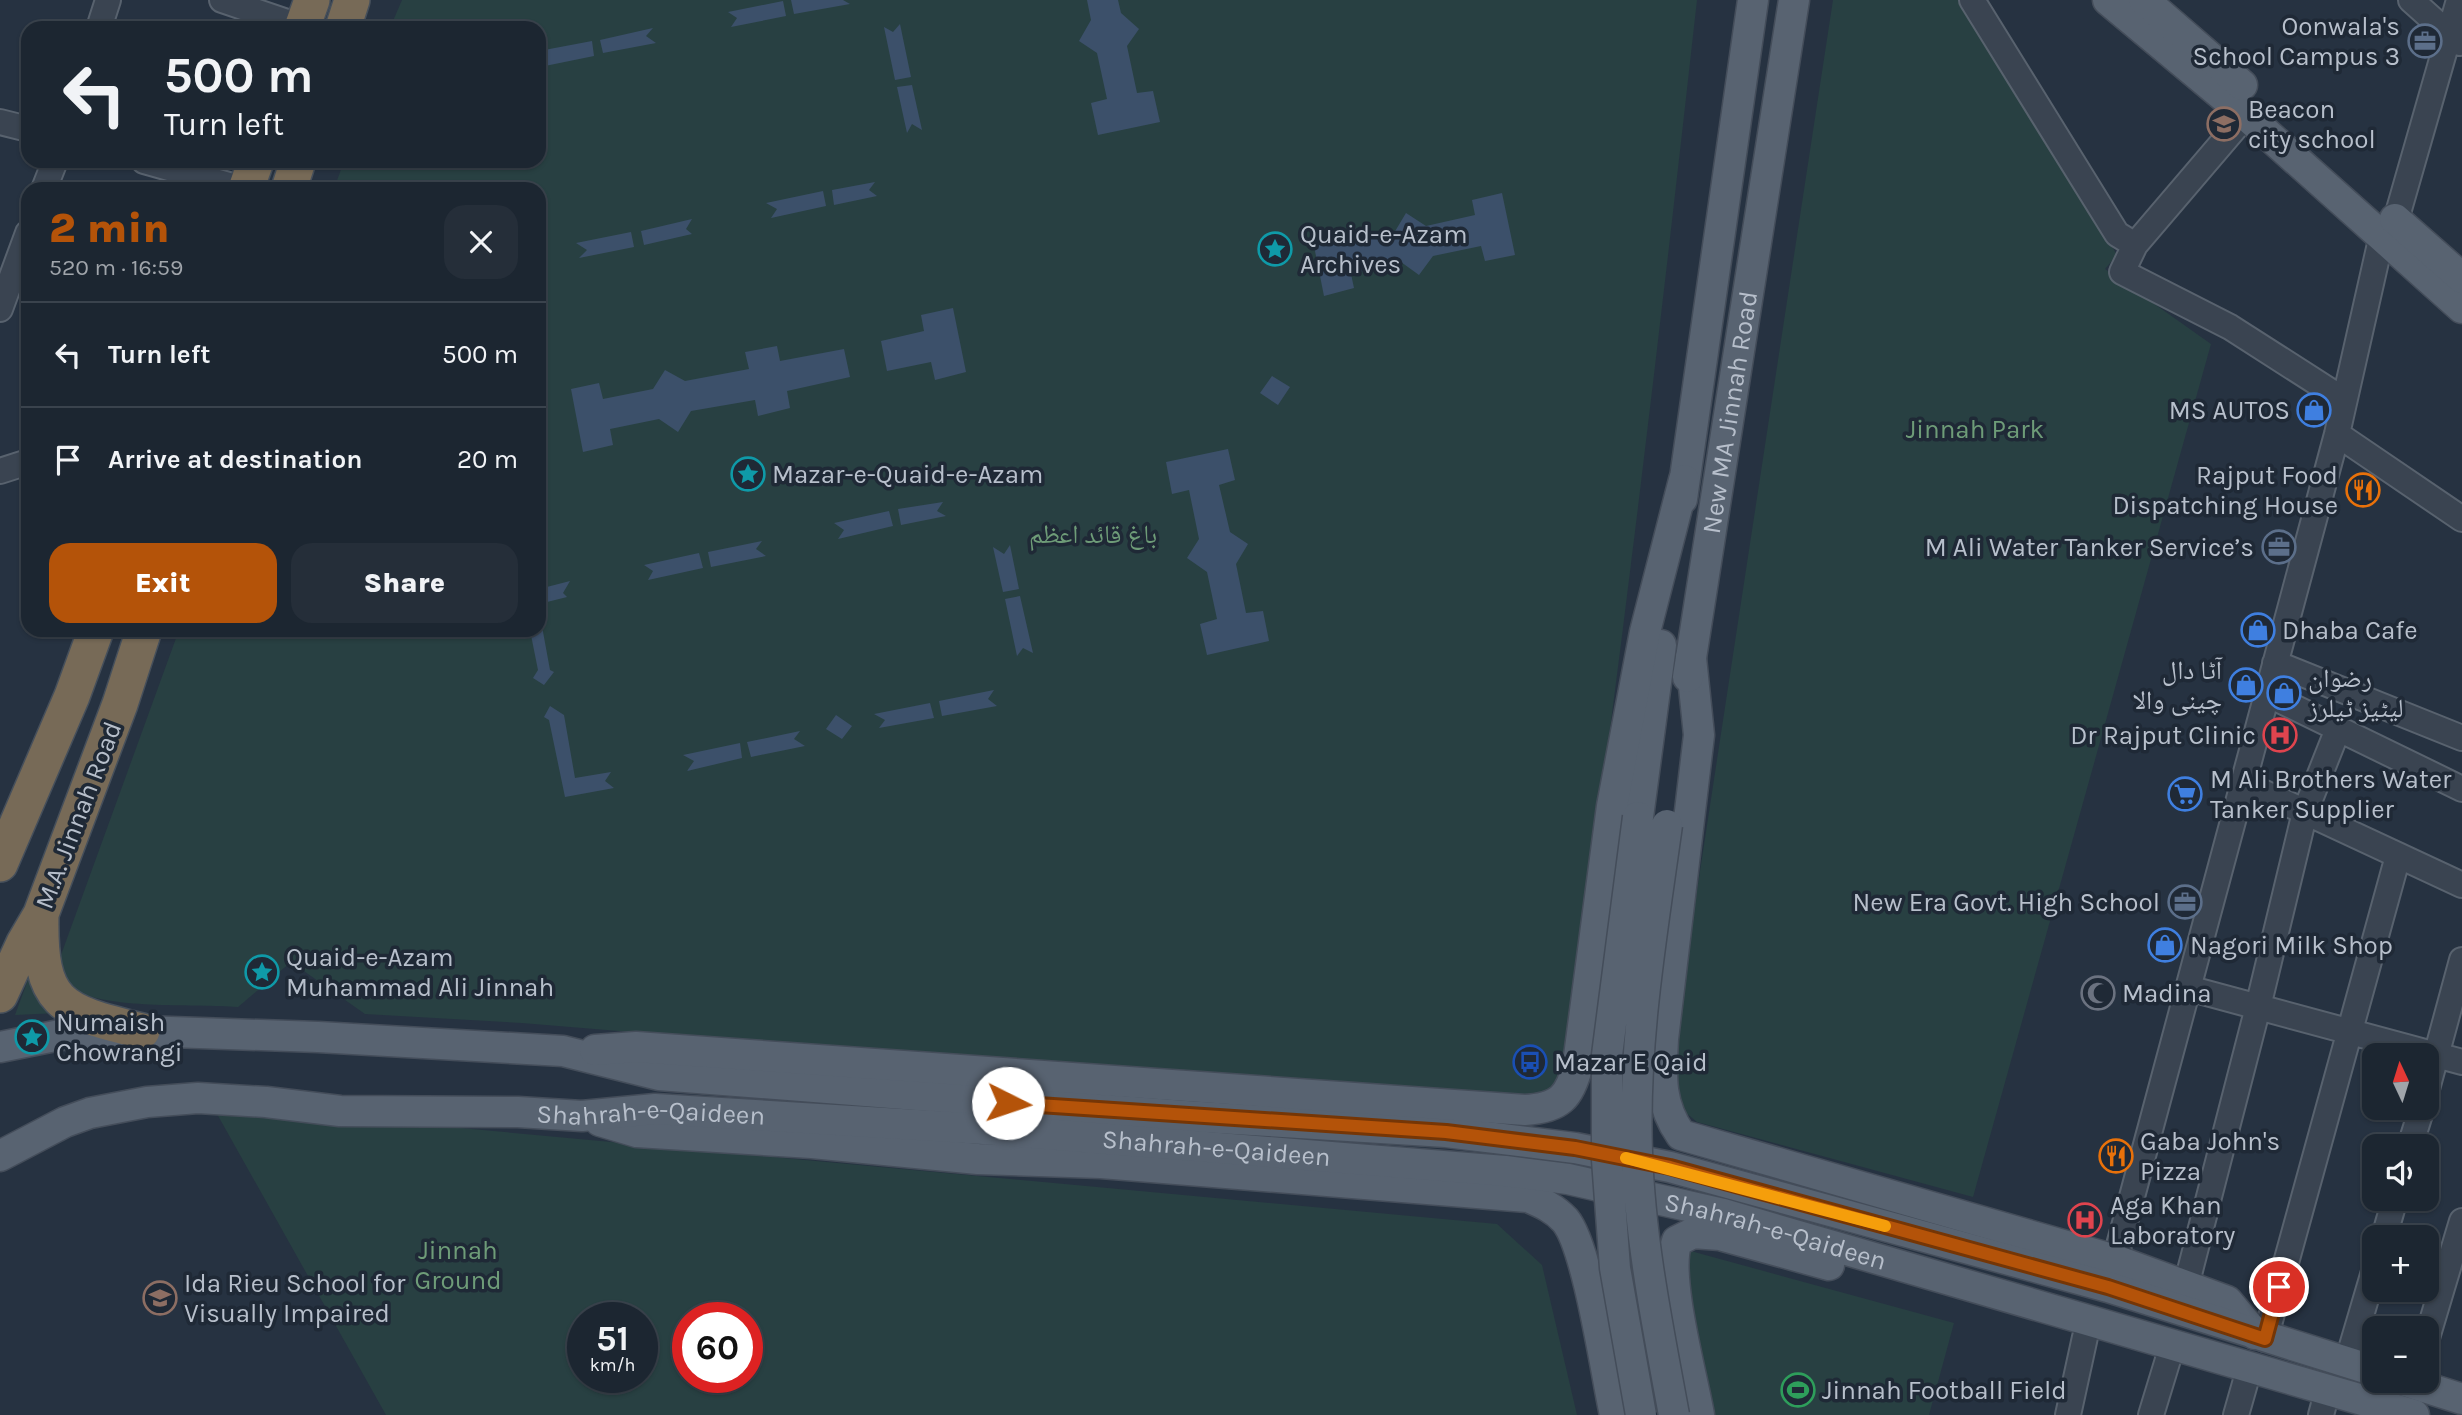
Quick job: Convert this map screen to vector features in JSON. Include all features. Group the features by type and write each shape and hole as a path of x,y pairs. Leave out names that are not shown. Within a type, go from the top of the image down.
{"highway":[{"path":"304,21 312,0"},
{"path":"345,21 352,0"},
{"name":"M.A. Jinnah Road","path":"0,864 72,696 93,637"},
{"name":"M.A. Jinnah Road","path":"0,995 41,914 120,704 142,637"},
{"path":"41,914 42,967 53,992 69,1008 78,1012 97,1020 142,1031"}],"main road":[{"path":"1641,1415 1615,1268 1606,1160 1607,1055 1612,1001 1684,480 1753,0"},
{"name":"New MA Jinnah Road","path":"1674,1415 1646,1261 1637,1151 1643,1006 1691,658 1794,0"},
{"path":"2108,0 2246,115 2389,227 2462,278"},
{"path":"2144,0 2389,227 2462,307"},
{"path":"563,1051 636,1048 1525,1110 1557,1103 1572,1087 1578,1064 1612,806 1645,632 1684,480"},
{"path":"1691,658 1699,735 1663,1040 1660,1088 1669,1118 1681,1135 1696,1142 2115,1260 2227,1301 2261,1337"},
{"name":"Shahrah-e-Qaideen","path":"0,1046 60,1035 142,1031 318,1037 563,1051 659,1075 1185,1116 1446,1132 1575,1148 1670,1167 2108,1287 2361,1367"},
{"path":"655,1109 659,1075"},
{"name":"Shahrah-e-Qaideen","path":"0,1156 65,1122 90,1113 160,1101 198,1098 266,1102 340,1111 518,1112 582,1116 655,1109 983,1129 1443,1165 1568,1179 1723,1213 2250,1366 2324,1402 2411,1415"},
{"path":"582,1116 637,1132 812,1143 978,1159 1101,1163 1528,1197 1550,1206 1566,1221 1581,1255 1615,1415"},
{"path":"1699,1415 1672,1255 1677,1241 1693,1233 1720,1235 2085,1337 2173,1343"},
{"path":"2439,1391 2462,1399"}],"street":[{"path":"101,21 108,0"},
{"path":"222,0 282,21"},
{"path":"1972,0 2117,234 2135,245"},
{"path":"2411,0 2456,40"},
{"path":"2115,1260 2337,434 2389,227 2456,40 2459,0"},
{"path":"2246,115 2135,245 2122,272 2230,327 2344,400"},
{"path":"0,122 21,127"},
{"path":"169,168 220,182"},
{"path":"0,309 21,252"},
{"path":"2337,434 2462,519"},
{"path":"0,471 21,464"},
{"path":"2275,663 2462,738"},
{"path":"2267,694 2462,789"},
{"path":"2186,1286 2305,812 2338,729"},
{"path":"2243,783 2462,885"},
{"path":"2261,1337 2398,856"},
{"path":"2440,1044 2462,960"},
{"path":"2188,988 2392,1043"},
{"path":"2440,1056 2462,1062"},
{"path":"2434,1316 2462,1221"},
{"path":"2361,1367 2370,1302"},
{"path":"2068,1415 2085,1337"},
{"path":"2151,1415 2173,1343"},
{"path":"2236,1415 2250,1366"}],"green space":[{"name":"باغ قائد اعظم","path":"402,0 1697,0 1634,539 1563,1076 1548,1092 1532,1098 984,1061 522,1023 365,1014 291,962 238,1007 112,1001 79,992 70,985 61,966 61,955 176,637 546,637 546,182 336,182 342,168 546,168 546,21 393,21"},
{"name":"Jinnah Park","path":"1833,0 1965,0 2117,255 2105,269 2211,344 1973,1197 1697,1122 1679,1107 1673,1048"},
{"path":"29,977 58,1013 15,1015"},
{"name":"Jinnah Ground","path":"212,1105 1497,1224 1542,1265 1577,1415 386,1415"},
{"path":"1687,1250 1954,1323 1929,1415 1713,1415 1689,1302"}],"water":[{"path":"791,0 843,0 850,4 794,14"},
{"path":"1087,0 1118,0 1121,13 1139,29 1127,46 1137,93 1153,91 1160,122 1098,135 1091,103 1107,99 1097,53 1079,41 1091,20"},
{"path":"783,1 786,16 731,27 737,18 728,12"},
{"path":"900,24 911,77 895,80 884,27 893,32"},
{"path":"653,28 646,36 656,43 603,53 600,40"},
{"path":"592,41 594,56 546,66 546,50"},
{"path":"912,85 922,130 912,124 907,133 897,87"},
{"path":"875,182 869,190 877,196 834,205 832,190"},
{"path":"823,191 826,206 771,218 777,209 766,203"},
{"path":"1502,193 1515,255 1485,261 1481,246 1433,256 1419,275 1401,262 1351,274 1354,288 1324,296 1312,236 1342,228 1345,243 1394,233 1406,213 1426,226 1475,215 1472,200"},
{"path":"692,219 686,229 692,234 644,245 641,231"},
{"path":"631,232 634,247 579,258 587,250 576,243"},
{"path":"953,308 966,372 935,380 931,362 887,371 881,341 924,331 921,315"},
{"path":"777,346 780,361 844,349 850,377 787,391 790,408 758,416 755,400 691,411 678,432 659,419 610,429 613,445 583,452 571,389 599,383 603,399 653,389 665,370 685,381 749,369 745,352"},
{"path":"1272,376 1290,387 1278,405 1260,393"},
{"path":"1228,449 1235,480 1219,485 1230,532 1248,544 1236,564 1246,613 1263,611 1269,641 1207,655 1200,624 1217,619 1207,572 1187,558 1199,539 1189,490 1172,494 1166,462"},
{"path":"943,502 937,511 946,516 901,525 898,509"},
{"path":"889,511 893,526 838,539 844,530 834,523"},
{"path":"762,541 756,549 766,556 711,567 708,552"},
{"path":"1010,545 1019,589 1003,592 993,547 1004,554"},
{"path":"699,553 703,568 648,580 653,571 644,565"},
{"path":"570,581 563,593 567,597 546,602 546,587"},
{"path":"1020,596 1033,653 1023,648 1017,656 1005,599"},
{"path":"531,637 544,637 550,670 554,672 544,685 533,678 538,670"},
{"path":"994,690 988,699 997,706 942,716 939,701"},
{"path":"930,703 934,718 879,728 885,720 874,714"},
{"path":"550,706 564,715 575,778 611,772 605,781 614,788 565,797 549,720 544,717"},
{"path":"836,715 852,726 842,739 826,729"},
{"path":"800,731 794,739 805,746 751,757 747,742"},
{"path":"740,743 742,758 687,771 694,761 683,755"}],"slow traffic":[{"path":"1626,1158 1670,1167 1885,1226"}],"place":[{"name":"Oonwala's School Campus 3","path":"2425,41"},
{"name":"Beacon city school","path":"2224,124"},
{"name":"Quaid-e-Azam Archives","path":"1275,249"},
{"name":"MS AUTOS","path":"2314,410"},
{"name":"Mazar-e-Quaid-e-Azam","path":"748,474"},
{"name":"Rajput Food Dispatching House","path":"2363,490"},
{"name":"M Ali Water Tanker Service’s","path":"2279,547"},
{"name":"Dhaba Cafe","path":"2258,630"},
{"name":"آٹا دال چینی والا","path":"2246,685"},
{"name":"رضوان لیٹیز ٹیلرز","path":"2284,693"},
{"name":"Dr Rajput Clinic","path":"2280,735"},
{"name":"M Ali Brothers Water Tanker Supplier","path":"2185,794"},
{"name":"New Era Govt. High School","path":"2185,902"},
{"name":"Nagori Milk Shop","path":"2165,945"},
{"name":"Quaid-e-Azam Muhammad Ali Jinnah","path":"262,972"},
{"name":"Madina","path":"2098,993"},
{"name":"Numaish Chowrangi","path":"32,1037"},
{"name":"Mazar E Qaid","path":"1530,1062"},
{"name":"Gaba John's Pizza","path":"2116,1156"},
{"name":"Aga Khan Laboratory","path":"2085,1220"},
{"name":"Ida Rieu School for Visually Impaired","path":"160,1298"},
{"name":"Jinnah Football Field","path":"1798,1390"}],"route":[{"path":"1008,1103 1446,1132 1575,1148 1670,1167 2108,1287 2265,1339 2279,1287"}]}
